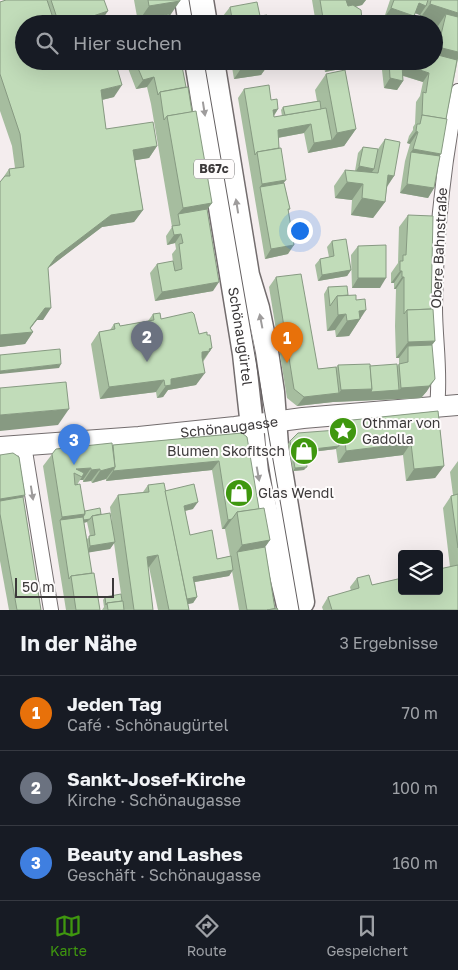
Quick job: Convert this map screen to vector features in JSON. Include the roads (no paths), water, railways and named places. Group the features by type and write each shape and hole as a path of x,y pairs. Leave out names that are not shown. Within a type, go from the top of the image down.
{"main road":[{"path":"186,0 188,15"},
{"path":"202,0 204,15"},
{"name":"Schönaugürtel","path":"197,70 244,354 251,426 262,499 279,561 289,610"},
{"name":"Schönaugürtel","path":"214,70 248,275 258,308 266,350 304,610"},
{"name":"Schönaugasse","path":"0,448 251,426 275,421 458,405"}],"street":[{"name":"Obere Bahnstraße","path":"437,406 438,378 435,310 438,224 446,156 458,91"},
{"path":"24,445 50,610"}],"tram line":[{"path":"189,0 192,15"},
{"path":"206,70 299,610"}],"place":[{"name":"Sankt-Josef-Kirche","path":"147,362"},
{"name":"Jeden Tag","path":"287,363"},
{"name":"Othmar von Gadolla","path":"343,431"},
{"name":"Blumen Skofitsch","path":"304,451"},
{"name":"Beauty and Lashes","path":"74,465"},
{"name":"Glas Wendl","path":"239,493"}]}
